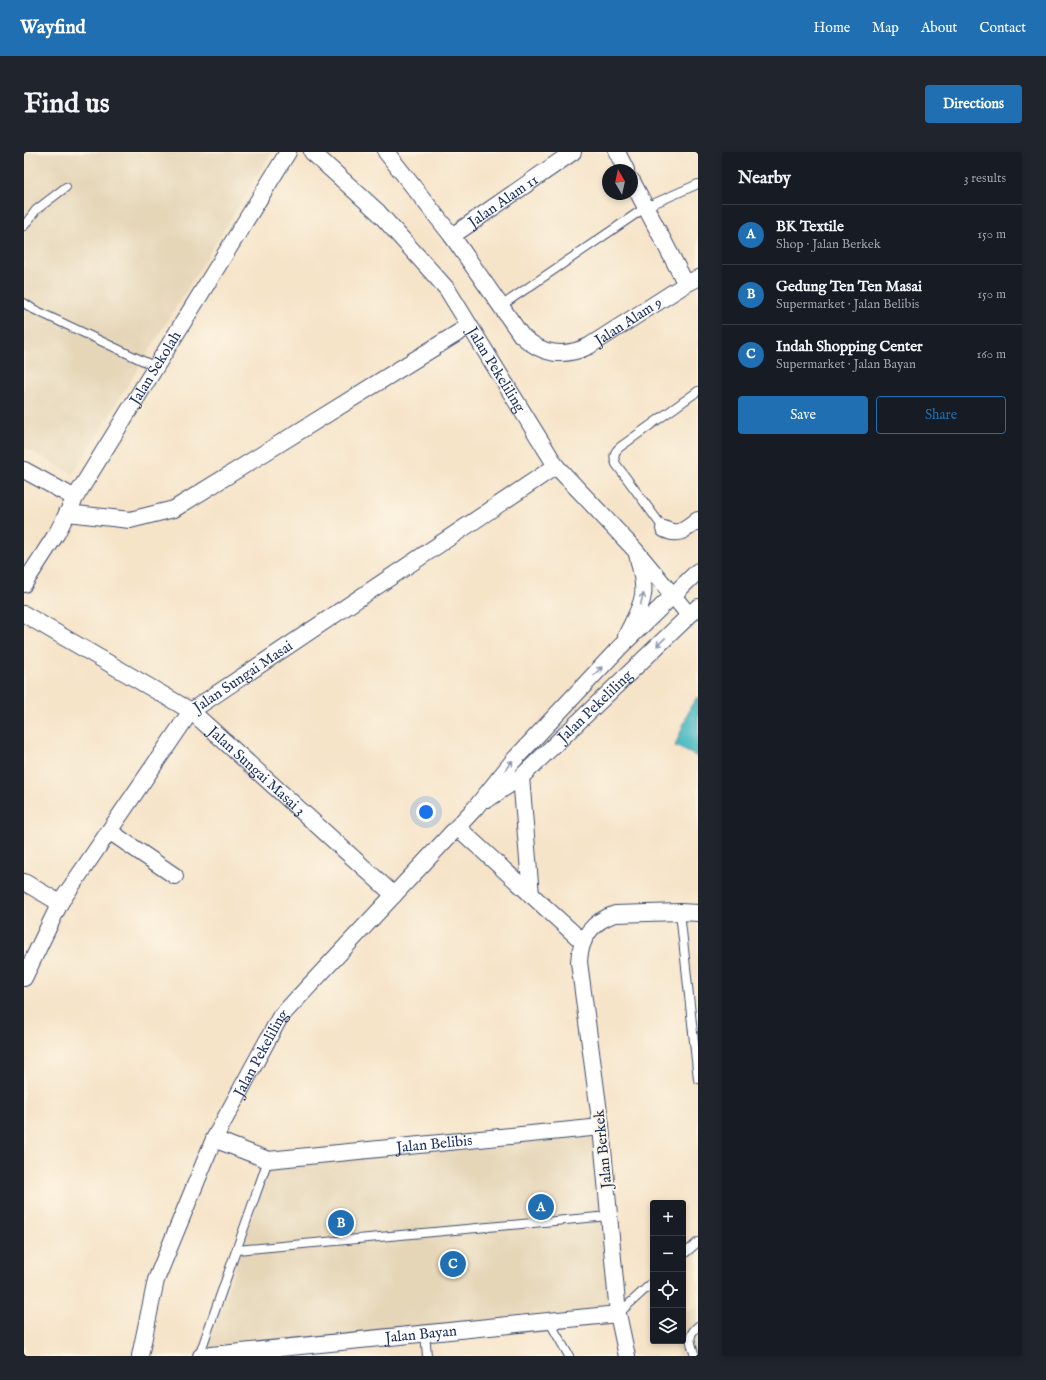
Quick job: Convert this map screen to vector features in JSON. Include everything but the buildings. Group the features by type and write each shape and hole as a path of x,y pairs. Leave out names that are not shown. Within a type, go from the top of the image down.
{"street":[{"name":"Jalan Sekolah","path":"24,584 57,533 75,498 288,152"},
{"path":"386,152 452,236 501,306"},
{"name":"Jalan Alam 11","path":"452,236 573,152"},
{"path":"617,152 623,164"},
{"name":"Jalan Pekeliling","path":"315,153 378,212 447,289 556,466 636,551 673,595 694,611 521,777 476,807"},
{"path":"638,192 692,281"},
{"name":"Jalan Alam 9","path":"501,306 521,334 529,342 539,348 555,353 567,353 579,351 589,346 692,281"},
{"path":"67,513 130,520 174,509 469,326"},
{"name":"Jalan Sungai Masai","path":"24,978 60,903 191,711 556,466"},
{"path":"24,470 75,498"},
{"path":"664,529 677,533 685,530 698,520"},
{"path":"620,647 641,604 644,594 642,575 636,551"},
{"path":"673,595 698,571"},
{"name":"Jalan Pekeliling","path":"140,1356 156,1280 214,1140 280,1017 476,807 512,762 620,647 673,595"},
{"name":"Jalan Sungai Masai 3","path":"24,614 191,711 394,895"},
{"path":"521,777 531,895"},
{"path":"457,827 583,942 590,930 599,922 615,914 680,912 698,913"},
{"path":"109,831 175,876"},
{"path":"24,882 60,903"},
{"name":"Jalan Berkek","path":"583,942 579,962 601,1127 618,1314 627,1356"},
{"name":"Jalan Belibis","path":"214,1140 268,1160 601,1127"},
{"name":"Jalan Bayan","path":"200,1356 618,1314"}],"lane":[{"path":"501,306 646,207 698,184"},
{"path":"24,226 36,210 66,187"},
{"path":"24,303 33,309 156,367"},
{"path":"664,529 616,464 614,457 615,451 698,391"},
{"path":"680,912 698,1079"},
{"path":"200,1356 268,1160"},
{"path":"237,1250 609,1216"},
{"path":"686,1252 698,1242"},
{"path":"618,1314 650,1285"},
{"path":"549,1321 569,1356"},
{"path":"695,1356 690,1340 692,1331 698,1326"},
{"path":"426,1333 427,1356"}],"shaded area":[{"path":"24,152 272,152 73,474 24,447"},
{"path":"592,1121 612,1321 205,1356 274,1152"},
{"path":"698,1308 698,1356 678,1356 675,1344 686,1344 686,1310"}],"water":[{"path":"698,696 698,757 675,746 691,706"}],"place":[{"name":"BK Textile","path":"541,1207"},
{"name":"Gedung Ten Ten Masai","path":"341,1223"},
{"name":"Indah Shopping Center","path":"453,1264"}]}
